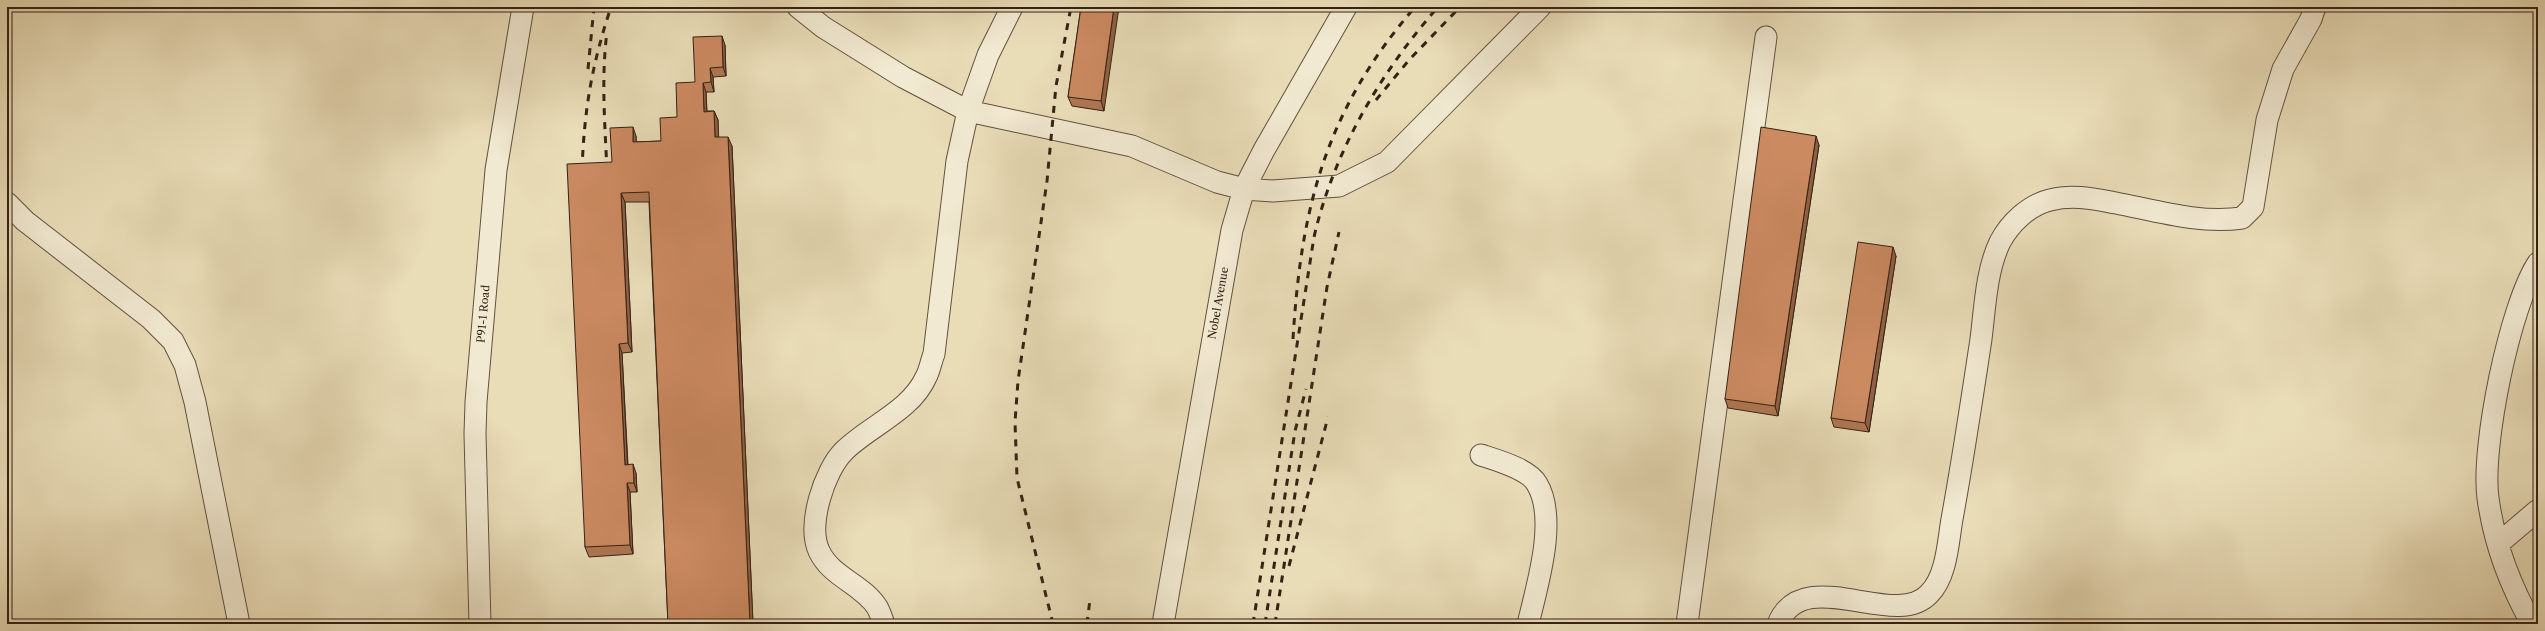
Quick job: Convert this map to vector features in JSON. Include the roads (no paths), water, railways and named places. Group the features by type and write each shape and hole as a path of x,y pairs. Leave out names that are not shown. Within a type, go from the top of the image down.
{"street":[{"name":"P91-1 Road","path":"480,624 475,434 477,388 496,170 523,7"},
{"path":"798,7 823,27 903,77 968,111 1132,146 1217,182 1244,189 1273,191 1339,186 1387,162 1540,7"},
{"path":"884,624 876,607 828,566 818,550 815,528 817,509 822,490 842,453 901,407 926,378 934,354 957,161 968,111 988,55 1012,7"},
{"name":"Nobel Avenue","path":"1163,624 1222,278 1232,230 1244,189 1305,76 1346,7"},
{"path":"1778,624 1790,606 1806,599 1829,597 1898,605 1916,602 1929,595 1938,581 1946,554 1963,457 1989,283 2001,241 2012,225 2029,209 2049,200 2078,196 2207,220 2242,218 2253,208 2267,120 2283,69 2311,19 2315,7"},
{"path":"1687,624 1766,37"},
{"path":"7,203 25,221 151,319 173,341 185,365 195,402 239,624"},
{"path":"2532,624 2507,576 2498,544 2488,498 2488,464 2494,416 2503,368 2516,316 2531,274 2538,263"},
{"path":"1481,455 1520,470 1537,483 1544,504 1546,530 1528,624"},
{"path":"2498,544 2538,510"}],"railway":[{"path":"588,69 594,7"},
{"path":"582,171 590,88 604,28 611,7"},
{"path":"1053,624 1017,478 1015,422 1018,381 1047,181 1056,86 1071,7"},
{"path":"1293,339 1303,246 1312,203 1324,162 1339,122 1360,84 1385,45 1415,7"},
{"path":"1253,624 1314,237 1323,205 1334,174 1362,114 1397,59 1438,7"},
{"path":"1376,100 1409,60 1460,7"},
{"path":"607,32 604,84 607,171"},
{"path":"1275,624 1327,287 1339,232"},
{"path":"1265,624 1295,431 1306,389"},
{"path":"1289,566 1328,417"},
{"path":"1087,624 1090,599"}]}
